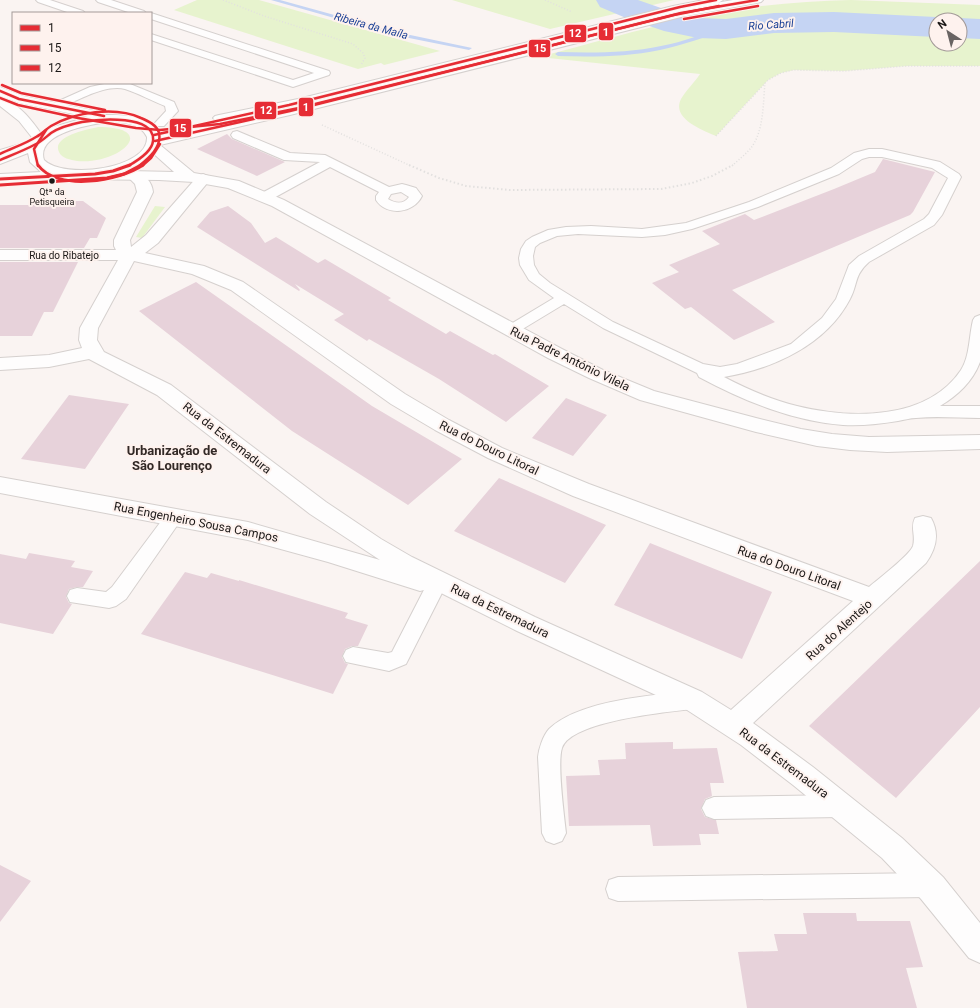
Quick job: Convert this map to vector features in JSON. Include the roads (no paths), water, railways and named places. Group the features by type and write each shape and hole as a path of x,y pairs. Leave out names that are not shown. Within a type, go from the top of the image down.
{"street":[{"path":"0,178 89,175 109,172 128,166 142,158 154,144 290,111 677,11 758,0"},
{"path":"0,91 19,99 118,118 147,126 153,133 154,144 196,178 152,239 129,255 89,328 88,342 94,352 49,361 0,364"},
{"path":"19,99 46,138"},
{"path":"136,122 160,124 219,118 328,101"},
{"path":"0,160 46,138 66,126 83,121 118,118"},
{"path":"46,138 35,151 36,159 42,167 53,172 69,175"},
{"name":"Rua Padre António Vilela","path":"89,175 196,178 231,184 266,197 511,330 580,366 638,392 748,423 833,442 868,445 980,442"},
{"path":"129,255 123,249 122,243 145,192 142,181 135,176"},
{"name":"Rua do Ribatejo","path":"0,255 129,255"},
{"name":"Rua do Douro Litoral","path":"129,255 187,267 228,281 398,399 461,435 523,466 588,493 873,599"},
{"name":"Rua da Estremadura","path":"94,352 106,362 140,377 164,390 297,492 344,526 404,563 480,602 576,648 693,700 734,725 803,776 892,848 929,885 980,947"},
{"name":"Rua Engenheiro Sousa Campos","path":"0,486 226,526 272,537 357,562 480,602"},
{"name":"Rua do Alentejo","path":"734,725 918,557 924,550 926,542 923,524"}],"lane":[{"path":"41,0 77,12"},
{"path":"101,0 138,12"},
{"path":"677,11 718,0"},
{"path":"152,16 325,73 293,84 152,37"},
{"path":"219,118 298,102 604,29"},
{"path":"56,106 94,89 110,85 122,85 170,104 172,111 160,124"},
{"path":"0,101 16,111 46,138 0,154"},
{"path":"237,136 283,155 321,158 387,191"},
{"path":"869,153 882,153 936,165 955,177 935,215 929,222 864,259 854,268 843,299 827,321 796,347 739,369 720,372 700,369 608,325 564,298 533,276 526,264 526,252 533,241 547,234 566,230 585,229 634,233 660,232 682,228 707,221 818,178 835,171 858,156 869,153"},
{"path":"266,197 330,162"},
{"path":"511,330 564,298"},
{"path":"914,412 934,402 956,387 968,371 974,356 980,320"},
{"path":"689,363 719,381 748,394 777,406 815,416 847,420 875,419 914,412 980,412"},
{"path":"77,596 109,600 119,593 174,517"},
{"path":"353,656 389,662 399,658 435,587"},
{"path":"554,833 549,757 550,749 557,736 572,726 605,714 693,700"},
{"path":"714,808 841,806"},
{"path":"618,889 929,885"}],"waterway":[{"name":"Ribeira da Maíla","path":"274,0 371,27 420,39 469,48"},
{"name":"Rio Cabril","path":"611,0 675,24 698,28 726,29 774,23 834,22 928,27"},
{"name":"Rio Cabril","path":"968,28 980,29"},
{"name":"Ribeira da Maíla","path":"558,54 604,54 650,50 679,44 726,29"}],"place":[{"name":"Qtª da Petisqueira","path":"52,181"}],"district":[{"name":"Urbanização de São Lourenço","path":"172,458"}]}
